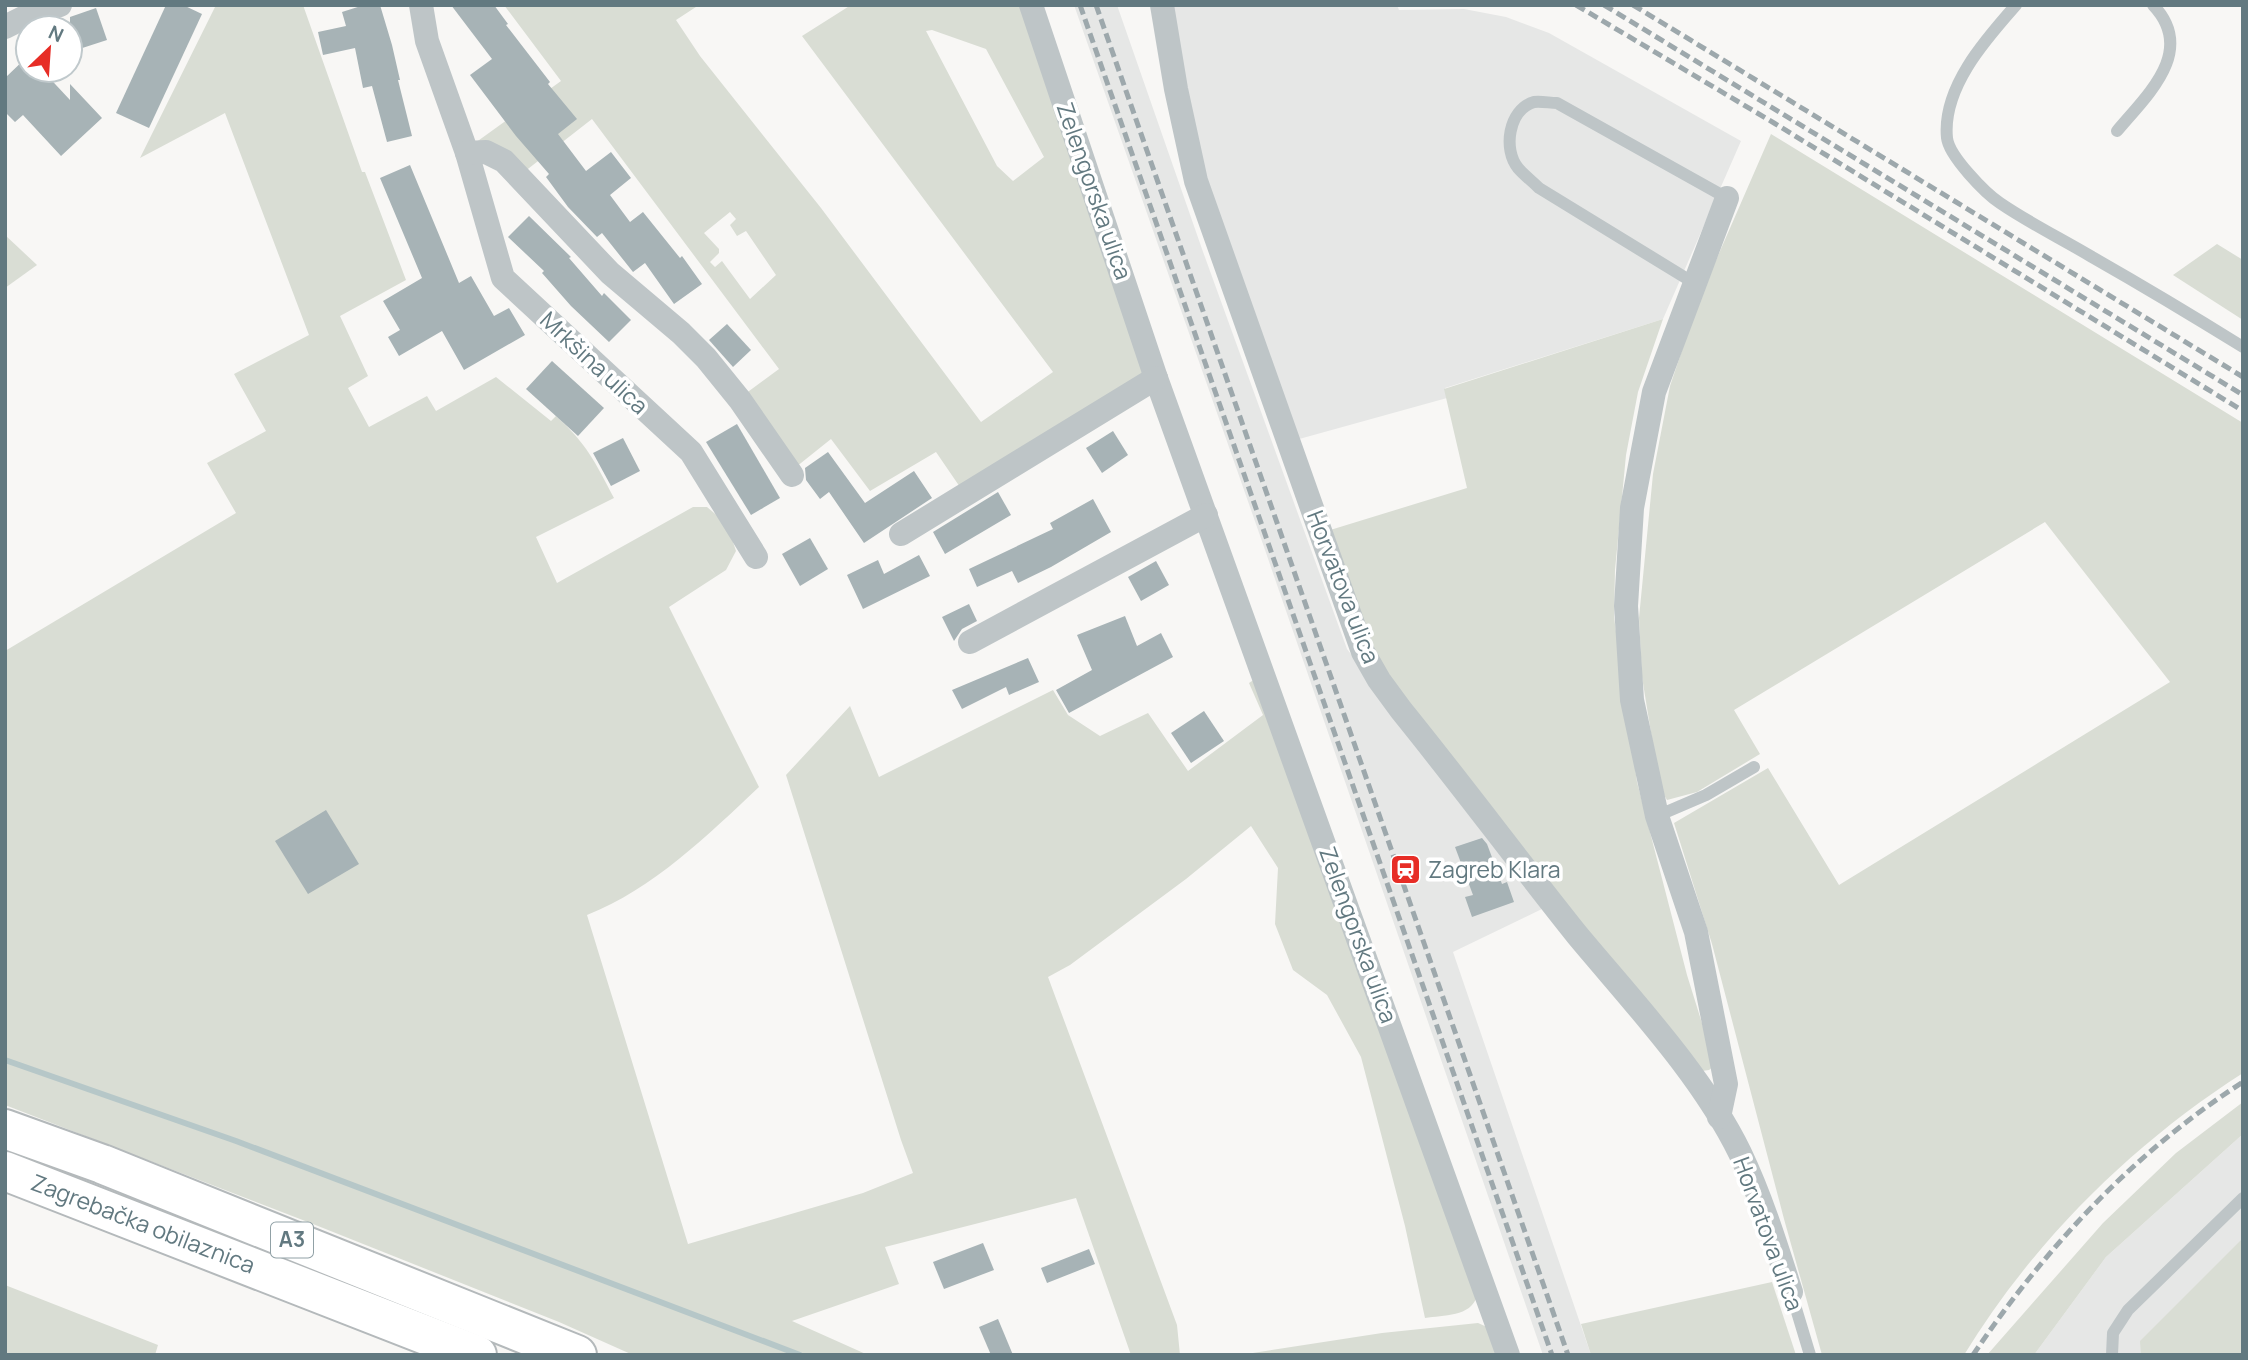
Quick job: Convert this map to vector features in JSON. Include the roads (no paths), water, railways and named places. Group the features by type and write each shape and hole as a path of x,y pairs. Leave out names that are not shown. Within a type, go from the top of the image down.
{"highway":[{"name":"Zagrebačka obilaznica","path":"5,1129 102,1164 578,1355"},
{"name":"Zagrebačka obilaznica","path":"5,1171 477,1355"}],"street":[{"path":"5,27 39,10 60,5"},
{"name":"Mrkšina ulica","path":"421,5 427,41 467,153 503,278 691,452 756,557"},
{"name":"Zelengorska ulica","path":"1031,5 1156,378 1508,1355"},
{"name":"Horvatova ulica","path":"1162,5 1176,89 1196,181 1363,652 1401,710 1680,1060 1719,1116 1740,1152 1765,1214 1791,1292"},
{"path":"467,153 486,152 504,161 610,273 681,333 706,358 740,400 792,475"},
{"path":"1719,1116 1726,1084 1696,932 1657,816 1632,700 1626,606 1632,508 1654,392 1727,198"},
{"path":"901,534 1156,378"},
{"path":"970,642 1206,515"}],"lane":[{"path":"2016,5 1989,34 1959,83 1947,116 1947,142 1966,170 1998,202 2243,347"},
{"path":"2118,131 2155,88 2168,61 2172,36 2161,13 2153,5"},
{"path":"1694,283 1539,188 1517,167 1508,146 1513,124 1523,108 1535,102 1557,103 1727,198"},
{"path":"1657,816 1706,795 1754,767"},
{"path":"2112,1355 2113,1334 2129,1310 2243,1198"},
{"name":"Horvatova ulica","path":"1791,1292 1810,1355"}],"waterway":[{"path":"5,1060 236,1141 800,1355"}],"railway":[{"path":"1080,5 1552,1355"},
{"path":"1096,5 1568,1355"},
{"path":"1576,5 1774,123 2243,411"},
{"path":"1604,5 2243,395"},
{"path":"1633,5 2243,377"},
{"path":"1973,1355 2030,1277 2094,1205 2165,1139 2243,1082"}],"place":[{"name":"Zagreb Klara","path":"1405,870"}]}
